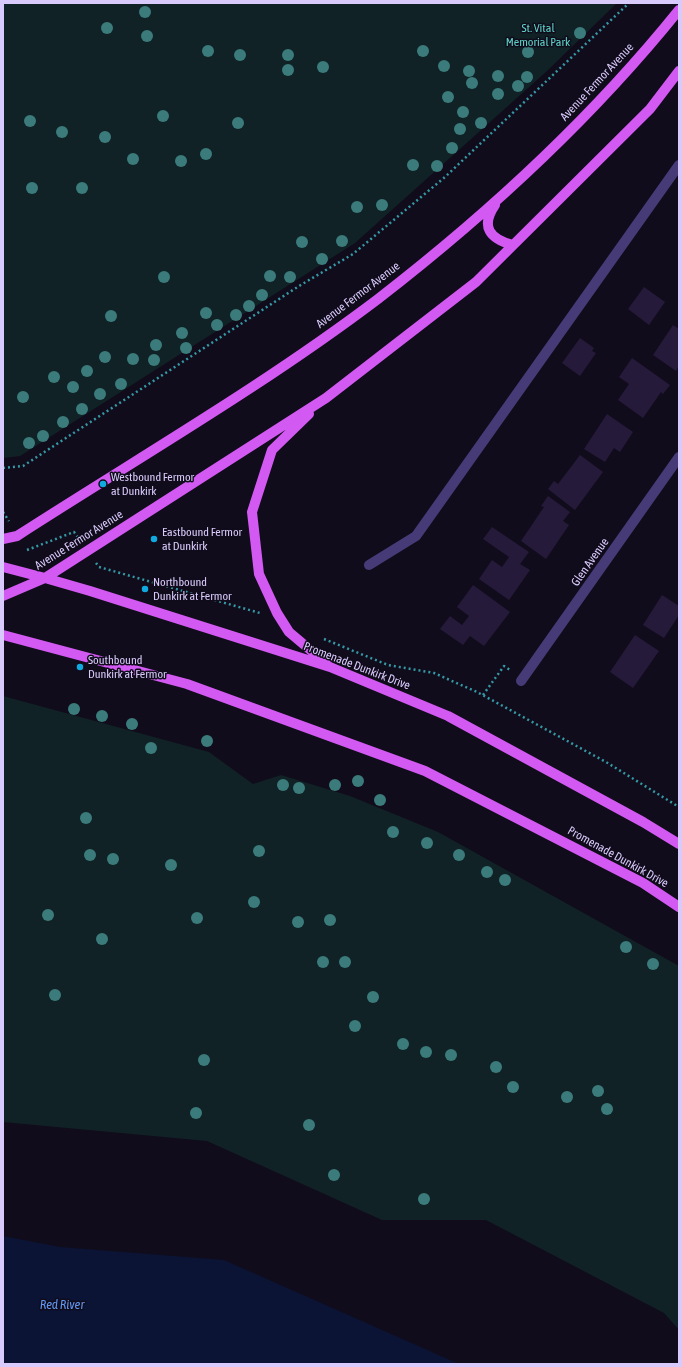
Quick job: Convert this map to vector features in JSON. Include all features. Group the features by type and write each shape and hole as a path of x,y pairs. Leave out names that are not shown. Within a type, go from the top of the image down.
{"main road":[{"name":"Avenue Fermor Avenue","path":"3,539 17,536 158,447 306,350 377,299 444,246 499,199 559,142 611,88 679,10"},
{"name":"Avenue Fermor Avenue","path":"3,596 45,578 326,398 476,282 650,109 679,71"},
{"path":"499,199 489,214 487,222 495,238 513,245"},
{"path":"326,398 272,450 252,512 259,574 277,613 289,632 330,666"},
{"name":"Promenade Dunkirk Drive","path":"3,567 45,578 330,666 448,716 643,822 679,844"},
{"name":"Promenade Dunkirk Drive","path":"3,635 187,684 425,771 643,883 679,907"}],"street":[{"path":"369,565 416,536 679,165"},
{"name":"Glen Avenue","path":"522,681 679,457"}],"path":[{"path":"3,468 22,466 298,286 353,254 446,177 629,3"},
{"path":"483,695 504,666 522,681"}],"green space":[{"name":"St. Vital Memorial Park","path":"3,3 617,3 547,71 355,243 20,456 3,458"},
{"path":"3,696 209,752 253,784 281,775 350,796 438,832 679,966 679,1330 664,1313 486,1220 382,1220 207,1141 3,1122"}],"water":[{"name":"Red River","path":"3,1236 60,1247 224,1260 459,1364 3,1364"}],"building":[{"path":"644,287 665,302 649,325 628,309"},
{"path":"673,325 679,329 679,366 676,371 653,355"},
{"path":"580,338 594,348 592,351 596,353 580,376 562,363"},
{"path":"632,358 670,385 663,394 661,392 643,418 618,400 629,384 619,377"},
{"path":"607,414 633,432 620,452 614,448 605,462 584,449"},
{"path":"580,455 603,472 575,510 548,489 554,481 558,484"},
{"path":"548,496 570,512 563,521 569,525 546,559 521,541 544,507 541,506"},
{"path":"492,527 529,552 520,564 530,570 509,600 479,579 492,560 502,567 509,557 483,539"},
{"path":"473,585 510,612 484,646 470,636 463,645 440,629 450,616 462,625 469,616 457,607"},
{"path":"662,595 679,606 679,615 664,638 643,625"},
{"path":"635,635 659,651 633,688 610,672"}],"place":[{"name":"Westbound Fermor at Dunkirk","path":"103,484"},
{"name":"Eastbound Fermor at Dunkirk","path":"154,539"},
{"name":"Northbound Dunkirk at Fermor","path":"145,589"},
{"name":"Southbound Dunkirk at Fermor","path":"80,667"}]}
